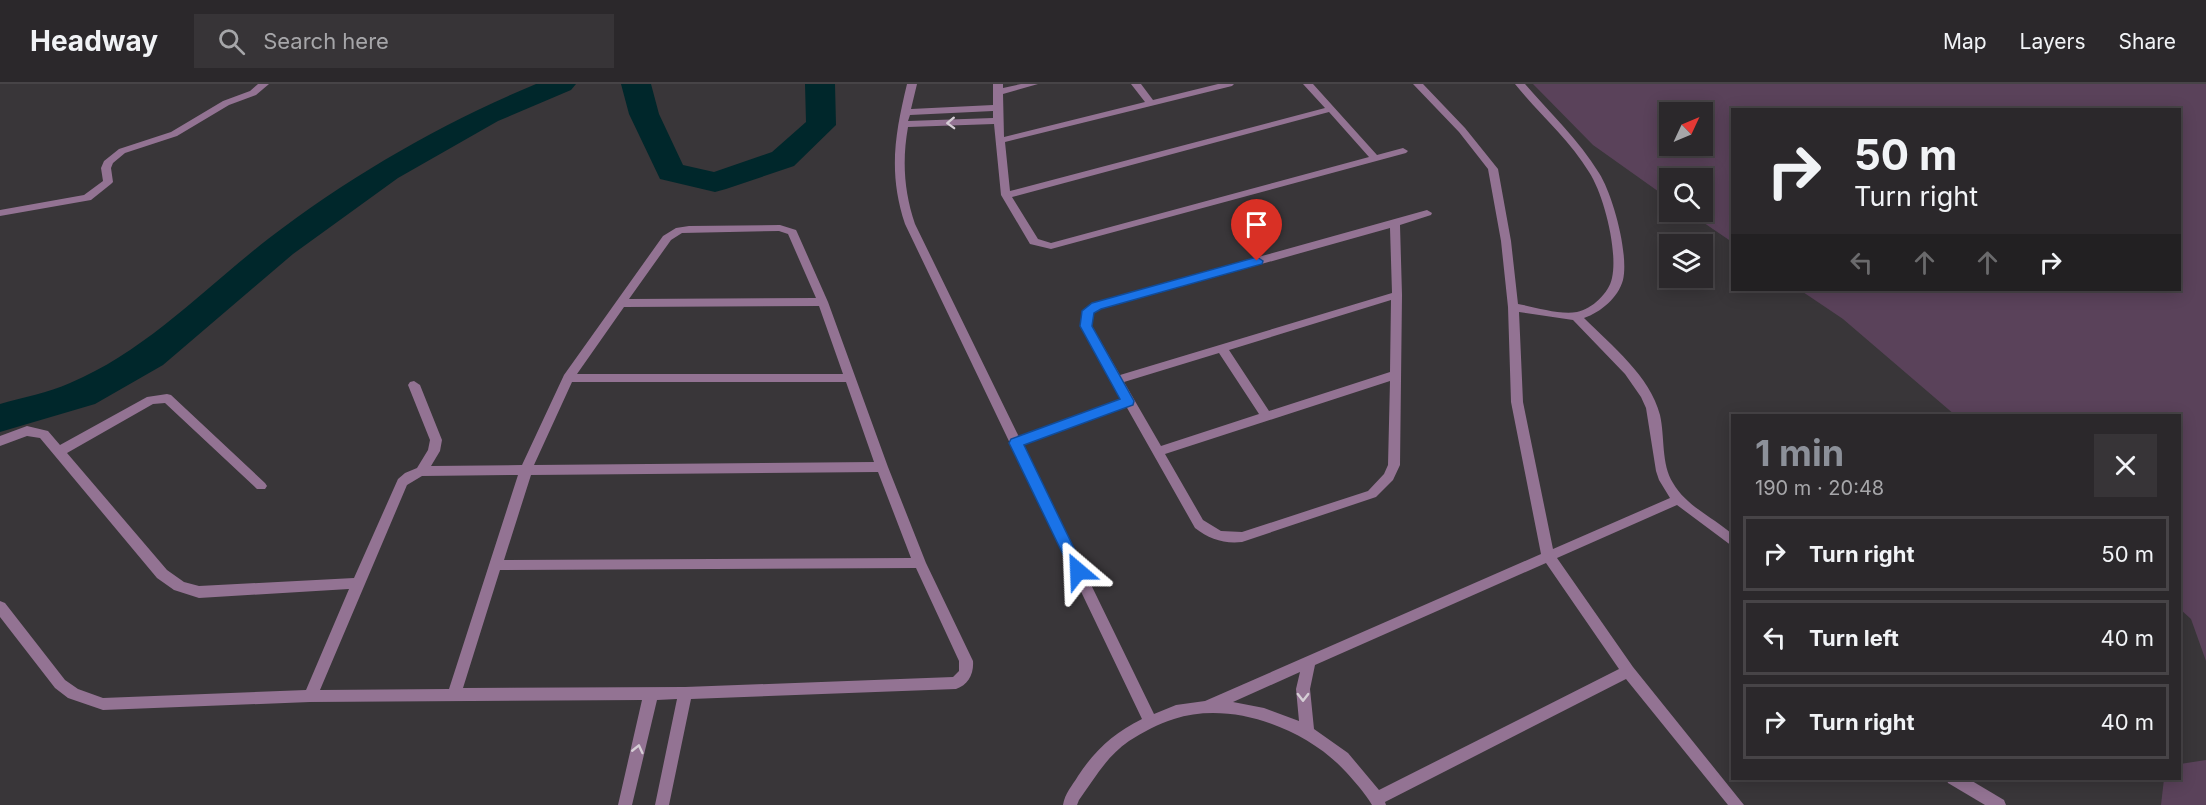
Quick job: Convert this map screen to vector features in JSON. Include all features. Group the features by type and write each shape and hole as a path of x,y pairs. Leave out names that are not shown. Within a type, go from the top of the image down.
{"street":[{"path":"0,213 87,198 108,182 106,168 109,161 122,152 174,134 226,103 253,93 264,84"},
{"path":"912,84 905,118 899,172 900,190 910,224 1150,721"},
{"path":"1033,84 998,88 999,141 1006,195 1034,242 1051,246 1403,151"},
{"path":"1136,84 1151,103"},
{"path":"999,141 1229,84"},
{"path":"1308,84 1374,157"},
{"path":"1513,307 1576,316 1599,303 1617,281 1618,273 1610,210 1605,191 1595,173 1520,84"},
{"path":"1424,85 1493,169 1506,241 1513,307 1517,402 1548,556 1628,670 1737,805"},
{"path":"905,118 998,108"},
{"path":"1006,195 1331,109"},
{"path":"905,118 998,121"},
{"path":"1395,223 1394,465 1389,477 1372,494 1242,537 1232,539 1209,532 1199,524 1086,326 1088,311 1097,306 1427,213"},
{"path":"0,607 60,684 73,694 103,704 310,696 685,693 956,683 965,675 966,661 920,563 882,467 823,302 795,236 786,229 689,229 674,233 667,238 568,378 526,470 454,694"},
{"path":"1117,380 1396,295"},
{"path":"622,303 823,302"},
{"path":"1576,316 1644,392 1654,415 1665,480 1679,499 1731,541"},
{"path":"1222,348 1266,416"},
{"path":"1157,452 1394,375"},
{"path":"568,378 851,378"},
{"path":"414,385 436,440 434,451 421,471"},
{"path":"60,451 151,400 167,398 261,486"},
{"path":"1016,443 1128,401"},
{"path":"0,441 27,431 36,430 44,434 162,574 173,584 185,590 199,592 360,584"},
{"path":"310,696 402,482 421,471 882,467"},
{"path":"1206,707 1679,499"},
{"path":"496,565 920,563"},
{"path":"1307,732 1303,689 1309,662"},
{"path":"1070,805 1072,797 1105,752 1150,721 1178,712 1206,707 1246,709 1284,720 1320,739 1352,766 1378,802 1628,670"},
{"path":"625,805 651,693"},
{"path":"662,805 685,693"},
{"path":"1956,780 1998,805"}],"shaded area":[{"path":"1533,84 2206,84 2206,661 2191,619 2181,610 2181,414 1954,414 1843,319 1801,291 2181,291 2181,108 1731,108 1731,241 1703,222 1713,222 1713,168 1659,168 1659,192 1593,145"},
{"path":"2206,760 2206,805 2161,805 2164,780 2181,780 2181,764"}],"waterway":[{"path":"0,418 82,394 150,356 281,246 387,171 487,115 561,84"},
{"path":"636,84 644,114 671,172 715,182 783,159 821,125 820,84"}],"route":[{"path":"1078,571 1016,443 1128,401 1086,326 1085,318 1088,311 1097,306 1257,261"}]}
